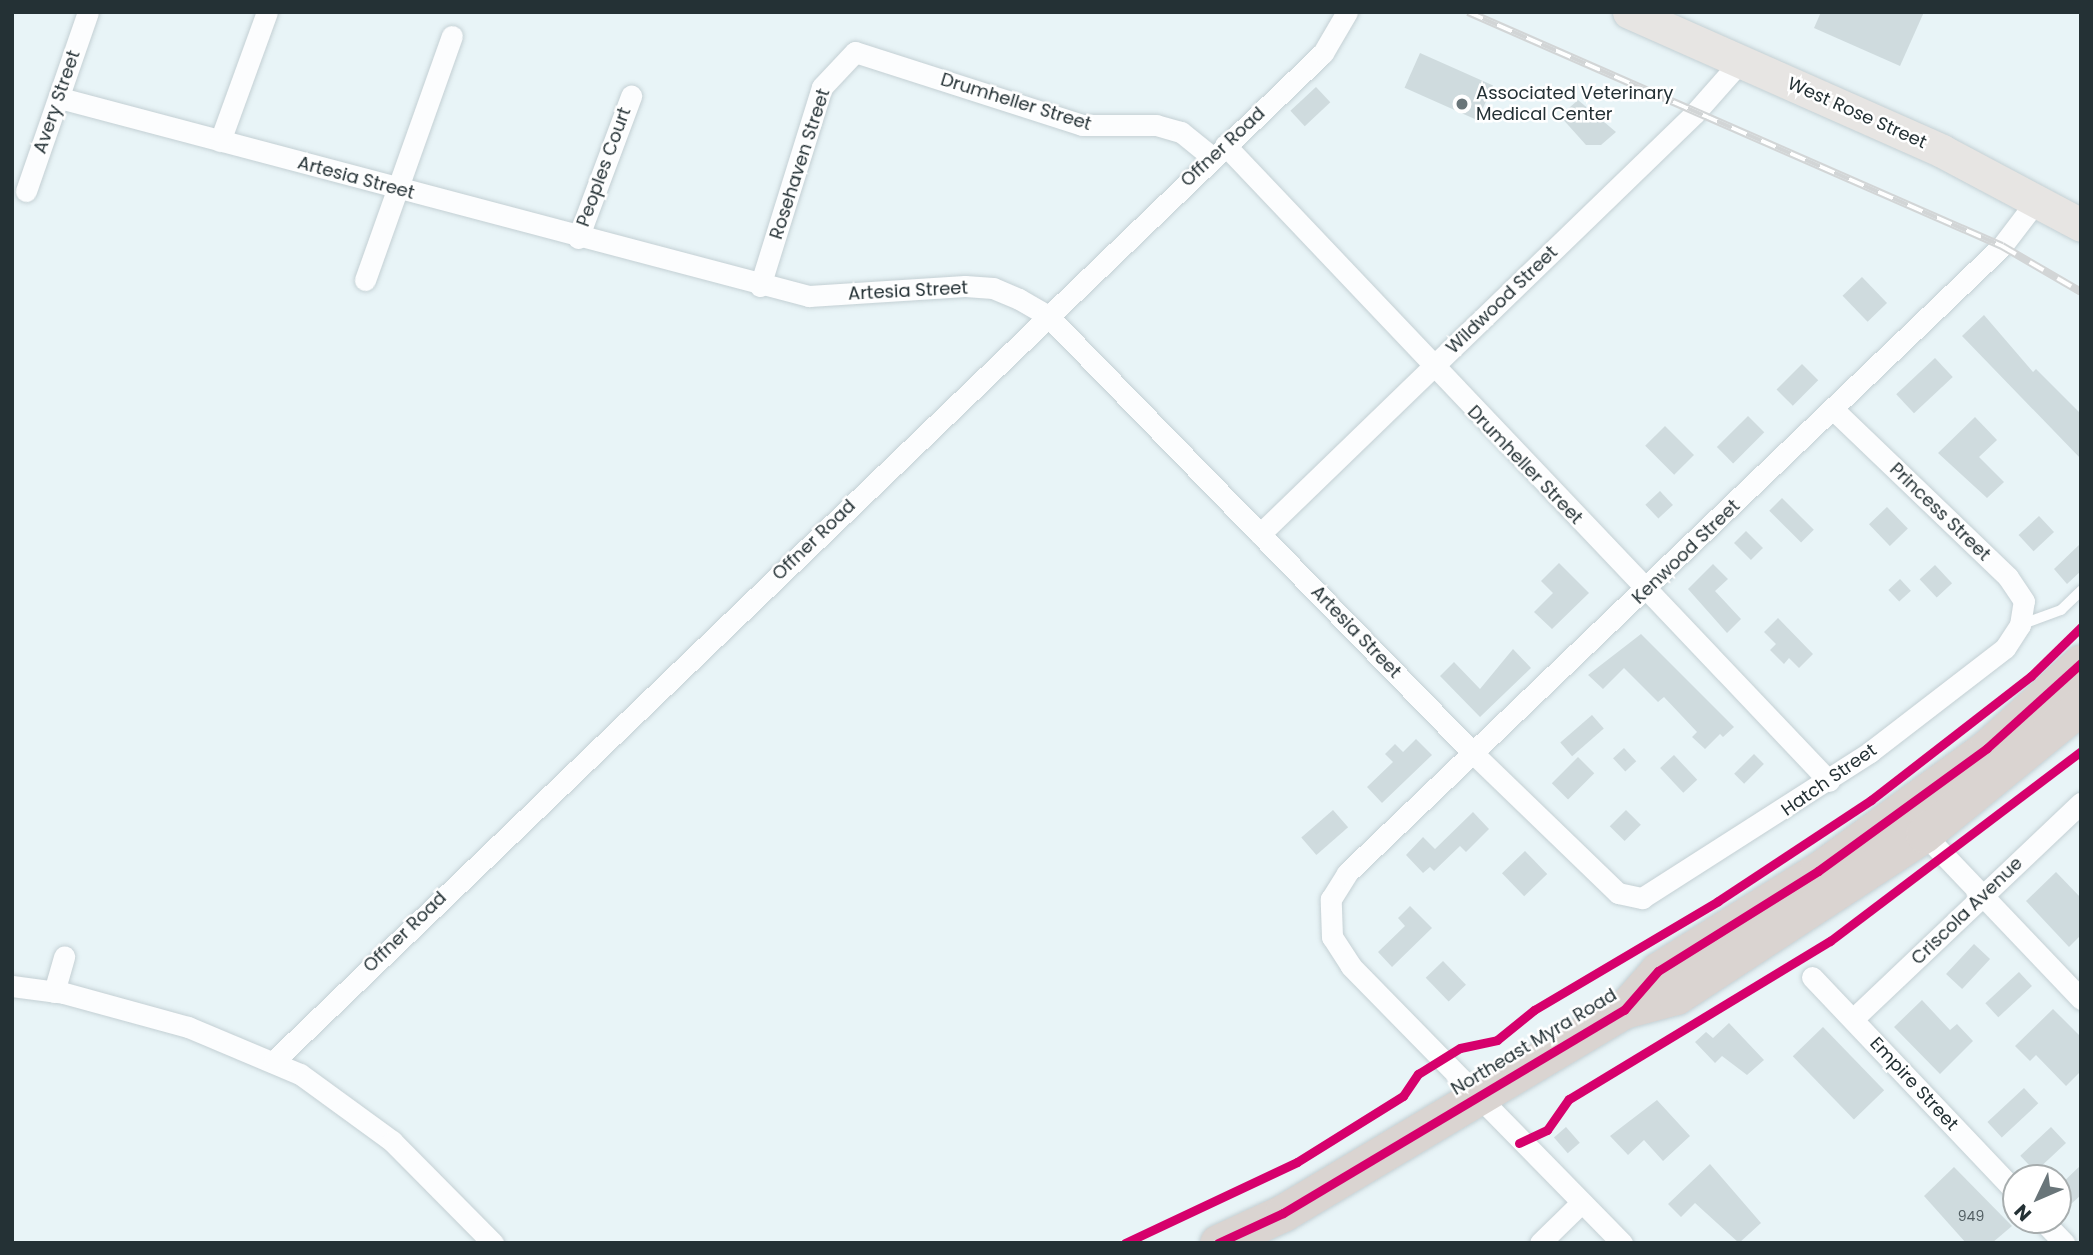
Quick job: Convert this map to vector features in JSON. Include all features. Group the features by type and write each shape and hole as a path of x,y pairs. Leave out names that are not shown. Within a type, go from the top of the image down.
{"highway":[{"name":"Northeast Myra Road","path":"1624,1010 1658,971 1818,871 1977,756 2081,663"},
{"name":"Northeast Myra Road","path":"1219,1243 1283,1213 1624,1010 1675,996 1924,835 2081,706"}],"main road":[{"name":"West Rose Street","path":"1629,12 1942,151 2081,225"}],"street":[{"name":"Avery Street","path":"26,191 88,12"},
{"path":"220,141 267,12"},
{"name":"Offner Road","path":"274,1062 1323,53 1347,12"},
{"path":"365,280 452,36"},
{"name":"Drumheller Street","path":"855,52 1082,125 1156,125 1181,132 1219,151 1829,781"},
{"name":"Rosehaven Street","path":"760,286 822,87 855,52"},
{"name":"Wildwood Street","path":"1260,534 1694,114 1740,62"},
{"name":"Peoples Court","path":"578,238 631,96"},
{"name":"Artesia Street","path":"60,98 578,238 760,286 809,296 993,288 1047,316 1475,755 1618,893"},
{"name":"Kenwood Street","path":"1475,1097 1351,966 1332,937 1331,899 1348,873 1646,591 2021,226 2036,200"},
{"name":"Princess Street","path":"1834,410 2008,577 2024,601 2020,625"},
{"name":"Hatch Street","path":"1618,893 1642,898 1829,781 2005,648 2020,625"},
{"name":"Criscola Avenue","path":"1853,1019 2081,803"},
{"path":"1924,835 2081,999"},
{"path":"54,992 64,956"},
{"name":"Empire Street","path":"1812,977 2002,1177"},
{"path":"12,986 54,992 188,1027 274,1062 392,1141 493,1243"},
{"path":"1475,1097 1579,1205 1622,1243"},
{"path":"1540,1243 1579,1205"}],"lane":[{"path":"2020,625 2061,610 2081,591"}],"building":[{"path":"1821,12 1924,12 1900,66 1814,28"},
{"name":"Associated Veterinary Medical Center","path":"1420,53 1493,86 1478,120 1405,88"},
{"path":"1316,87 1330,102 1305,126 1290,111"},
{"path":"1578,100 1616,132 1601,145 1586,145 1560,116"},
{"path":"1862,277 1887,303 1868,322 1843,296"},
{"path":"1984,315 2033,372 2036,369 2081,414 2081,459 1962,336"},
{"path":"1935,358 1953,377 1914,413 1896,394"},
{"path":"1802,364 1818,380 1793,406 1777,389"},
{"path":"1748,416 1764,432 1733,463 1717,447"},
{"path":"1975,417 1997,440 1979,457 2004,482 1987,498 1938,453"},
{"path":"1665,426 1694,455 1674,475 1645,446"},
{"path":"1660,491 1673,505 1658,519 1645,505"},
{"path":"1782,498 1814,530 1801,543 1769,511"},
{"path":"1887,507 1908,529 1890,546 1869,524"},
{"path":"2039,516 2054,532 2034,551 2019,535"},
{"path":"1746,531 1763,548 1751,560 1734,543"},
{"path":"2081,543 2081,571 2067,584 2054,569"},
{"path":"1559,563 1589,593 1552,629 1534,612 1553,593 1541,581"},
{"path":"1713,564 1728,579 1715,591 1741,619 1727,633 1688,589"},
{"path":"1935,565 1952,583 1937,598 1920,579"},
{"path":"1900,579 1911,591 1899,602 1888,590"},
{"path":"1778,618 1813,654 1799,668 1789,658 1784,664 1770,650 1776,644 1764,632"},
{"path":"1641,634 1734,727 1723,737 1720,734 1705,749 1692,737 1697,732 1664,697 1658,702 1624,668 1603,689 1588,675"},
{"path":"1513,649 1531,668 1480,717 1440,676 1454,662 1480,689"},
{"path":"1592,715 1604,729 1572,756 1560,743"},
{"path":"1416,739 1432,755 1382,803 1367,787 1393,762 1385,754 1395,744 1403,752"},
{"path":"1624,748 1636,761 1625,771 1613,758"},
{"path":"1754,754 1764,764 1744,784 1734,774"},
{"path":"1674,755 1697,780 1683,793 1660,768"},
{"path":"1578,757 1594,773 1568,799 1552,783"},
{"path":"1333,810 1348,827 1316,855 1301,838"},
{"path":"1626,810 1641,825 1625,841 1610,826"},
{"path":"1473,812 1489,829 1466,852 1460,846 1434,871 1430,867 1423,873 1406,855 1423,837 1435,849"},
{"path":"1525,851 1547,874 1524,896 1502,873"},
{"path":"2056,872 2081,898 2081,935 2069,947 2026,901"},
{"path":"1410,906 1432,928 1392,967 1378,952 1405,926 1398,918"},
{"path":"1974,944 1990,959 1962,989 1946,974"},
{"path":"1443,961 1466,985 1449,1001 1426,978"},
{"path":"2019,972 2032,986 1998,1017 1985,1003"},
{"path":"1922,1000 1950,1030 1957,1024 1973,1041 1940,1074 1894,1027"},
{"path":"2053,1009 2081,1037 2081,1071 2066,1086 2036,1055 2030,1061 2015,1046"},
{"path":"1729,1023 1764,1060 1747,1075 1722,1056 1715,1063 1695,1042 1706,1032 1713,1038"},
{"path":"1823,1027 1884,1090 1854,1119 1793,1056"},
{"path":"2024,1088 2038,1103 2002,1137 1987,1122"},
{"path":"1657,1100 1690,1136 1663,1161 1644,1140 1628,1155 1610,1136"},
{"path":"1566,1127 1580,1143 1568,1153 1554,1137"},
{"path":"2051,1127 2066,1143 2044,1164 2028,1164 2020,1156"},
{"path":"1710,1164 1761,1223 1739,1243 1695,1203 1681,1217 1668,1204"},
{"path":"2081,1165 2081,1195 2072,1203 2072,1174"},
{"path":"1954,1167 2002,1216 2003,1234 1992,1243 1966,1243 1924,1196"}],"railway":[{"path":"1468,12 2002,246 2081,292"}],"cycle path":[{"path":"1125,1243 1297,1162 1403,1096 1418,1074 1460,1048 1497,1040 1534,1010 1718,901 1871,800 2031,676 2081,627"},
{"path":"1218,1243 1283,1213 1624,1010 1658,971 1818,871 1987,748 2081,663"},
{"path":"1519,1143 1547,1130 1569,1099 1830,941 2081,751"}],"place":[{"name":"Associated Veterinary Medical Center","path":"1462,104"}]}
